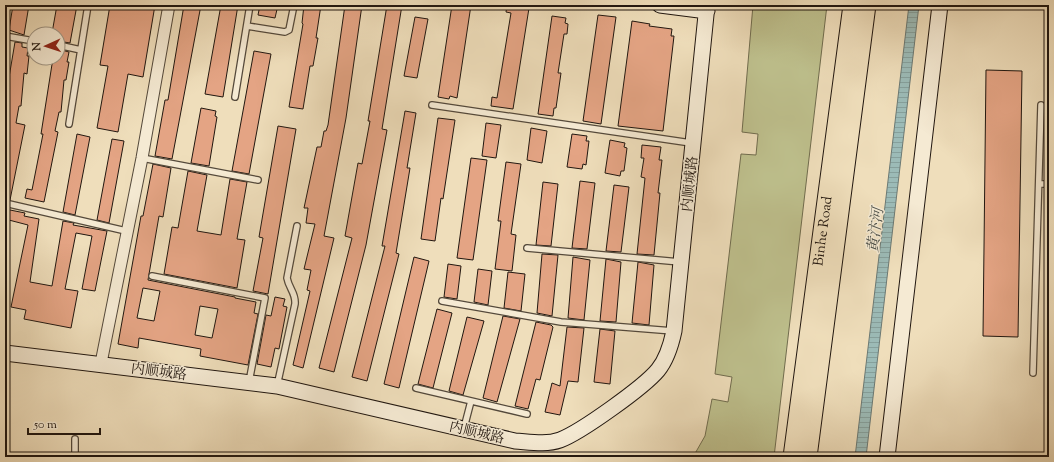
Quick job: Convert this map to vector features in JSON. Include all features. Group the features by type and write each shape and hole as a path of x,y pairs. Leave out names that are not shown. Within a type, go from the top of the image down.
{"main road":[{"name":"Binhe Road","path":"792,457 852,5"},
{"name":"Binhe Road","path":"808,457 867,5"}],"street":[{"path":"101,363 126,231 142,158 169,5"},
{"path":"660,5 707,8"},
{"path":"887,457 940,5"},
{"name":"内顺城路","path":"5,352 277,386 464,429 528,442 538,443 560,440 584,427 653,376 667,355 674,331 707,8"}],"lane":[{"path":"69,124 88,5"},
{"path":"235,97 250,5"},
{"path":"247,26 285,32 289,30 294,5"},
{"path":"5,36 26,40"},
{"path":"66,47 81,50"},
{"path":"432,105 694,143"},
{"path":"1033,373 1041,105"},
{"path":"142,158 258,180"},
{"path":"1038,184 1049,184"},
{"path":"5,203 126,231"},
{"path":"277,386 295,304 295,294 288,284 287,278 297,226"},
{"path":"527,248 681,263"},
{"path":"152,276 265,298 249,382"},
{"path":"442,301 561,322 674,331"},
{"path":"416,388 527,414"},
{"path":"464,429 471,401"},
{"path":"75,439 75,457"}],"green space":[{"path":"753,5 827,5 774,457 693,457 705,436 712,399 728,402 732,377 715,374 741,154 756,155 758,134 742,132"}],"water":[{"path":"909,5 919,5 866,457 855,457"}],"building":[{"path":"13,5 29,5 24,35 9,30"},
{"path":"57,5 77,5 70,43 66,42 66,26 53,26"},
{"path":"110,5 155,5 143,77 128,74 118,132 97,128 108,66 100,65"},
{"path":"184,5 201,5 172,159 155,156 165,100 168,100"},
{"path":"221,5 238,5 223,97 205,94"},
{"path":"260,5 278,5 275,18 258,15"},
{"path":"304,5 321,5 316,38 318,38 313,66 310,66 303,109 289,107 303,24"},
{"path":"345,5 362,5 346,118 324,236 334,238 303,368 293,365 310,291 307,290 311,270 304,269 315,224 306,223 308,208 304,208 317,147 321,147 324,131 326,131 328,125"},
{"path":"387,5 402,5 382,129 387,130 366,245 334,372 319,368 352,238 345,236 358,163 362,164 370,121 368,121"},
{"path":"452,5 471,5 457,98 450,96 449,99 438,97"},
{"path":"507,5 529,8 513,109 491,106 492,97 497,98 511,13 506,12"},
{"path":"598,15 616,17 601,124 583,121"},
{"path":"552,16 566,18 565,23 568,24 567,34 564,34 558,73 561,73 556,108 554,108 553,116 538,114"},
{"path":"415,17 428,19 417,78 404,76"},
{"path":"632,21 650,24 649,26 672,29 671,36 674,36 663,131 618,126"},
{"path":"15,42 22,43 22,47 26,48 26,66 28,66 27,74 24,73 21,106 19,106 16,123 25,125 10,200 5,199 5,141 7,130 5,129 8,114 5,113 5,101"},
{"path":"66,51 69,52 67,62 69,62 66,80 64,80 61,112 59,112 55,131 58,132 44,202 25,198 27,189 32,190 43,134 41,134 52,66 66,66"},
{"path":"254,51 271,54 249,174 232,171"},
{"path":"986,70 1022,71 1018,337 983,336"},
{"path":"201,108 216,111 215,116 217,117 209,166 191,163"},
{"path":"405,111 416,113 407,168 410,168 396,253 399,254 367,381 352,377 385,246 382,246"},
{"path":"438,118 455,120 435,241 421,239"},
{"path":"486,123 501,125 496,158 482,156"},
{"path":"278,126 296,129 268,294 253,291 263,238 259,237"},
{"path":"531,128 547,131 542,163 527,160"},
{"path":"77,134 90,137 75,215 63,212"},
{"path":"572,134 587,136 586,141 589,141 586,165 583,164 582,169 567,167"},
{"path":"112,139 124,141 109,223 97,220"},
{"path":"610,140 625,143 624,147 627,148 624,171 621,171 620,176 605,173"},
{"path":"642,145 661,147 659,160 662,160 658,193 660,193 654,255 637,254 645,178 641,177 644,158 641,158"},
{"path":"471,158 487,160 473,260 457,258"},
{"path":"506,162 521,164 511,234 516,235 512,271 495,269 501,221 498,221"},
{"path":"153,164 171,168 163,217 159,216 148,280 256,302 254,313 258,314 248,365 200,356 201,349 139,338 138,348 118,344 141,216 143,216","holes":["143,288 160,291 154,321 137,318","200,306 218,309 212,338 195,335"]},
{"path":"188,171 207,175 197,231 221,235 230,179 247,182 237,239 245,240 237,288 164,274 172,227 178,228"},
{"path":"580,181 595,183 587,249 572,248"},
{"path":"543,182 558,184 551,246 536,245"},
{"path":"614,185 629,187 621,252 606,251"},
{"path":"5,209 25,213 24,216 39,219 30,282 52,286 63,221 74,223 73,225 107,231 95,291 82,289 92,236 76,233 65,289 78,291 71,328 24,319 26,310 11,307 28,225 5,219"},
{"path":"542,254 558,255 552,316 537,313"},
{"path":"414,257 429,261 399,388 384,384"},
{"path":"573,257 590,260 584,320 568,318"},
{"path":"606,259 621,262 616,322 600,321"},
{"path":"638,262 654,265 649,325 632,323"},
{"path":"448,264 461,266 457,299 444,297"},
{"path":"478,269 492,271 488,305 474,302"},
{"path":"508,272 525,274 521,311 504,308"},
{"path":"275,297 285,299 283,306 287,307 279,349 275,348 271,367 257,364 266,315 271,316"},
{"path":"437,309 452,313 433,388 418,384"},
{"path":"503,316 520,319 497,402 483,398"},
{"path":"467,317 484,321 463,395 449,391"},
{"path":"536,322 551,325 553,327 540,380 536,379 528,409 515,406"},
{"path":"567,327 584,328 578,382 568,381 560,415 545,412 552,383 560,386"},
{"path":"600,329 615,331 610,384 594,382"}],"water label":[{"name":"黄汴河","path":"875,230"}]}
